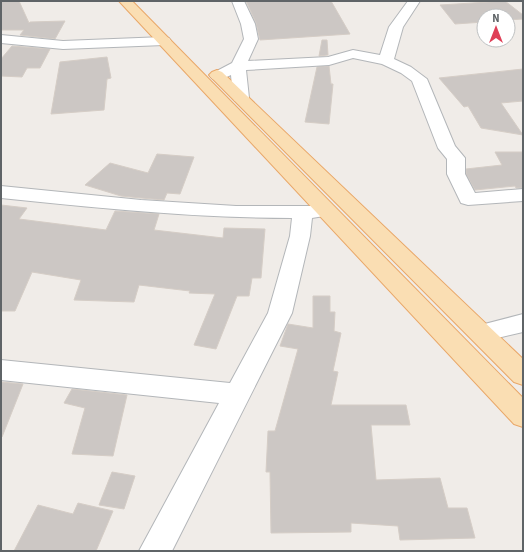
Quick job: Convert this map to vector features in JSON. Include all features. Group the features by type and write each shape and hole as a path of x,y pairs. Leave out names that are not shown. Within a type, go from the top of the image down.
{"main road":[{"path":"125,1 523,416"},
{"path":"143,1 523,375"}],"street":[{"path":"238,1 248,24 251,39 238,66 240,98"},
{"path":"386,61 396,27 414,1"},
{"path":"1,39 63,45 164,41"},
{"path":"218,76 238,66 330,61 353,54 386,61 406,70 419,79 447,148 456,158 456,174 468,199 523,195"},
{"path":"1,192 141,206 236,212 328,212"},
{"path":"155,551 280,313 300,236 303,212"},
{"path":"481,333 523,322"},
{"path":"1,370 238,394"}],"building":[{"path":"1,1 19,1 29,23 65,21 55,39 20,35 24,30 1,30"},
{"path":"246,1 331,1 350,34 260,40 256,23"},
{"path":"505,1 514,8 476,8 476,23 455,24 440,5"},
{"path":"516,10 523,15 523,19 516,19"},
{"path":"322,40 327,40 328,55 319,56"},
{"path":"12,46 50,49 40,68 27,68 22,77 1,76 1,59"},
{"path":"107,57 111,78 107,79 104,110 51,114 60,62"},
{"path":"329,66 331,84 333,84 329,124 305,122 317,67"},
{"path":"523,69 523,101 501,103 523,135 481,128 468,106 464,107 439,78"},
{"path":"495,152 523,152 523,188 516,188 515,186 475,190 466,174 466,169 502,165"},
{"path":"157,154 194,157 180,194 167,193 164,200 141,198 121,196 85,185 110,163 148,173"},
{"path":"1,205 27,208 19,219 106,230 115,211 159,214 154,230 223,238 224,228 265,229 261,278 252,278 249,296 237,296 216,349 194,345 215,294 189,293 190,291 139,285 134,302 74,300 81,280 32,272 15,311 1,311"},
{"path":"313,296 330,296 330,312 335,312 334,331 341,333 333,371 338,372 331,405 406,405 410,425 371,425 376,480 440,478 448,508 467,508 475,538 400,540 398,526 351,523 351,532 271,533 270,472 266,472 268,431 275,431 298,349 280,346 288,324 313,328"},
{"path":"1,382 23,384 2,437 1,437"},
{"path":"72,389 127,395 113,456 72,454 85,408 64,403"},
{"path":"112,472 135,476 124,509 99,505"},
{"path":"78,503 113,511 96,551 14,551 38,505 73,514"}]}
